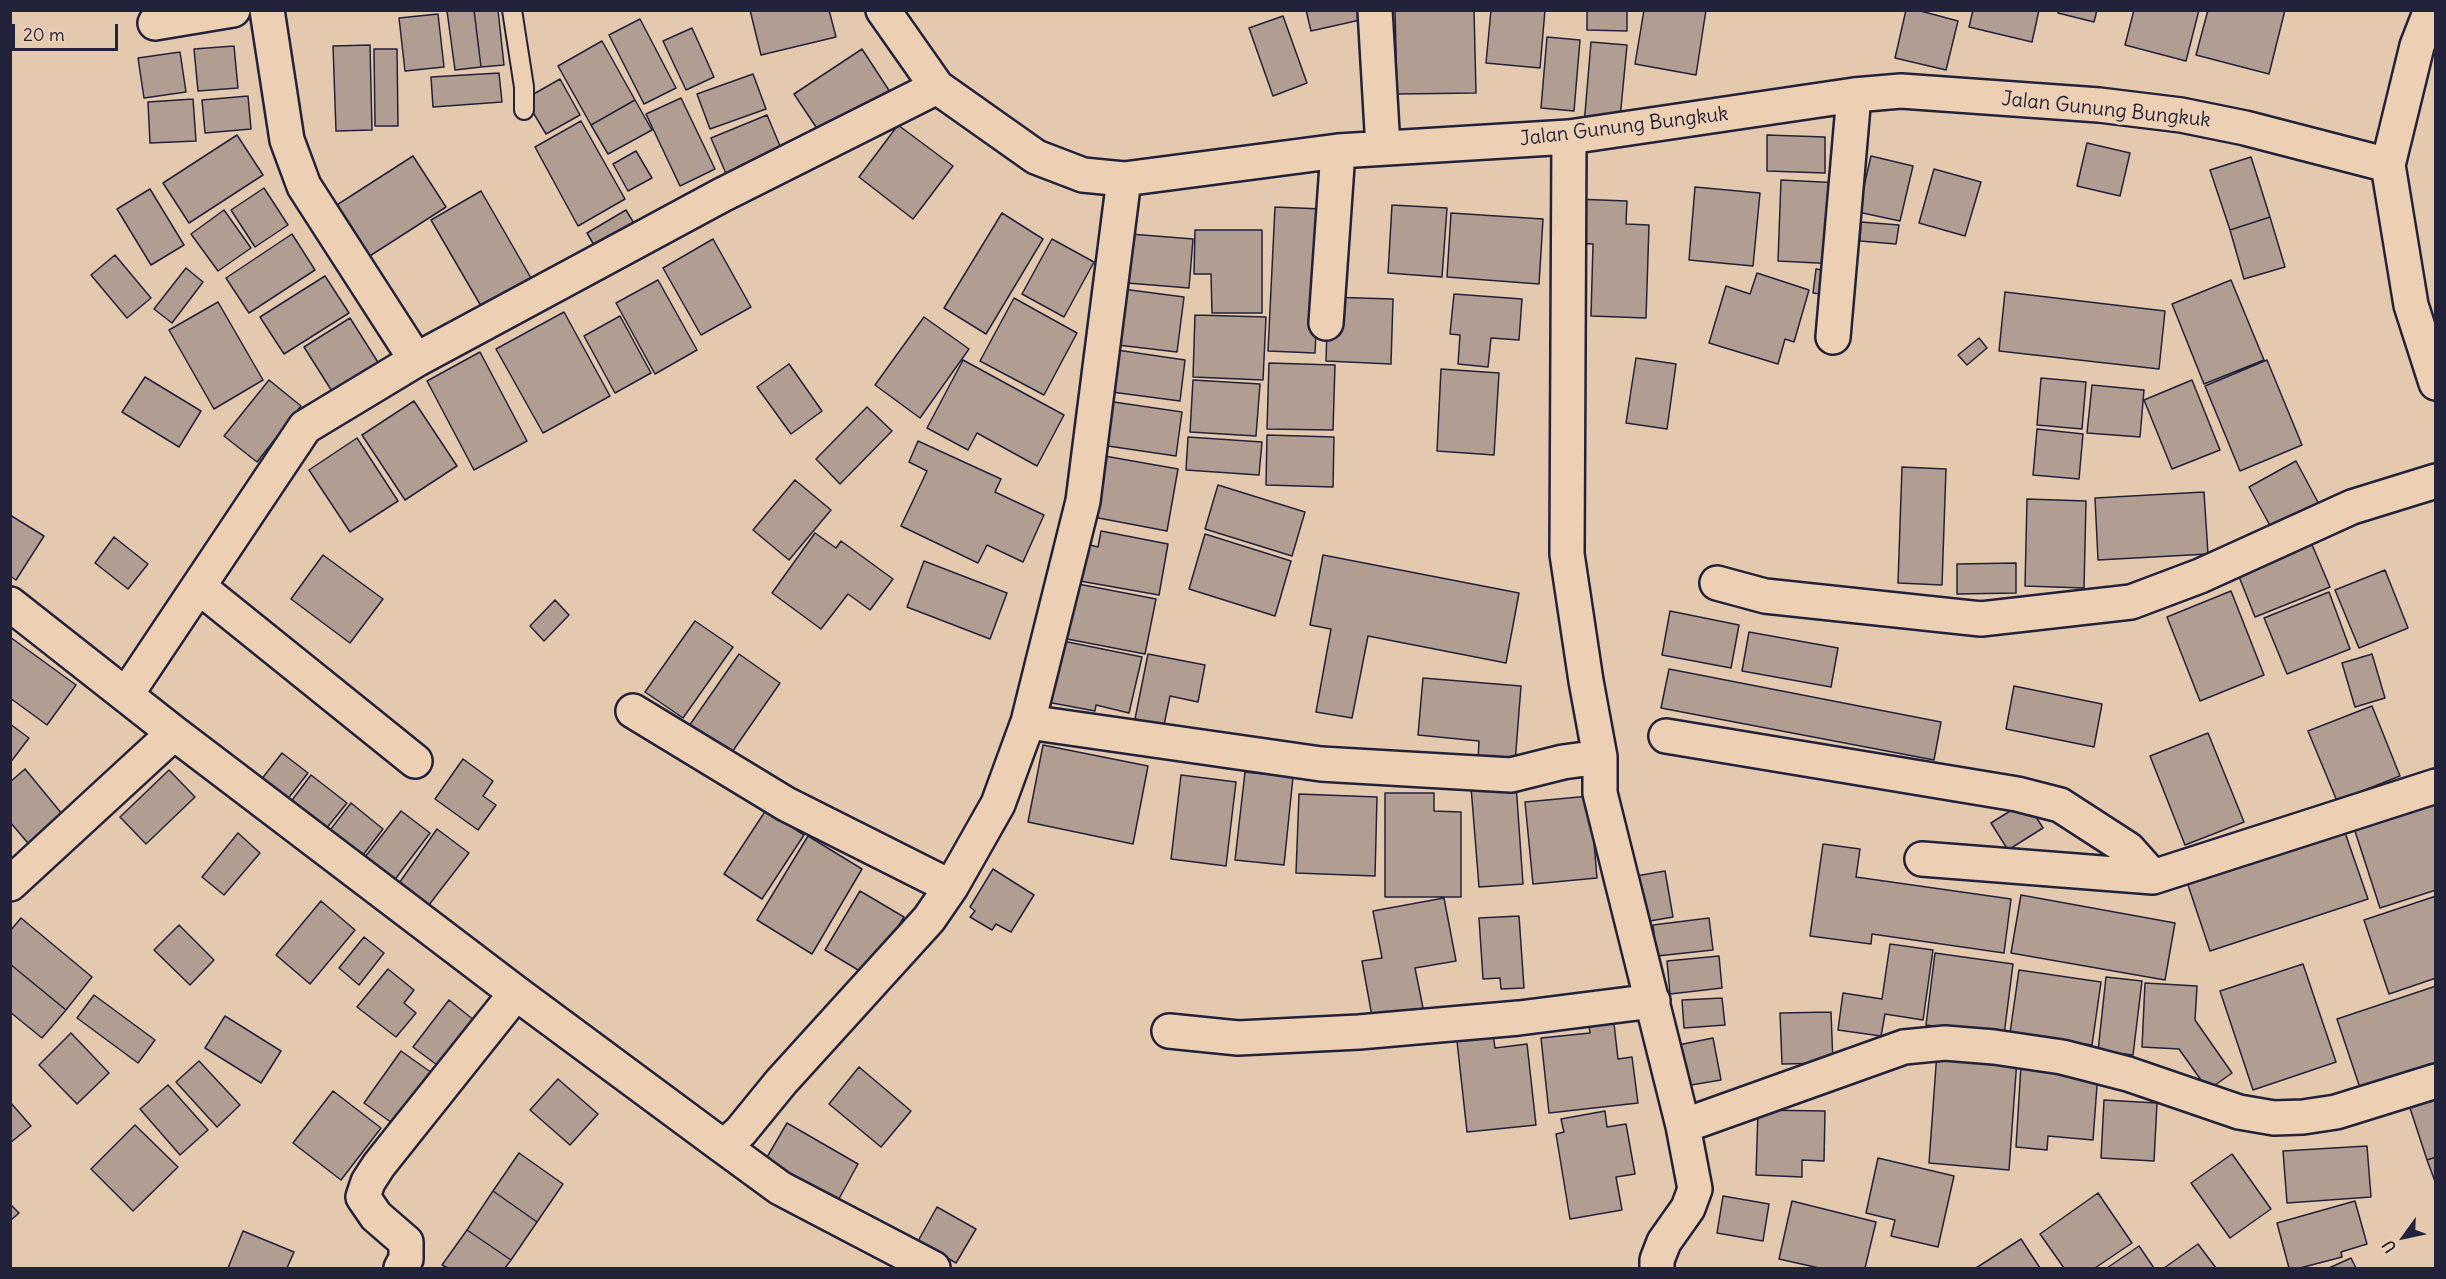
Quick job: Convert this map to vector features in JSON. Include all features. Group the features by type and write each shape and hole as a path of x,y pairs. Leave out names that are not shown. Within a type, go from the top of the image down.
{"street":[{"path":"155,23 233,10"},
{"path":"267,10 286,140 304,186 416,360"},
{"name":"Jalan Gunung Bungkuk","path":"883,10 937,87 1036,157 1083,175 1124,179 1338,151 1569,137 1854,95 1901,91 2099,105 2181,115 2245,128 2388,165"},
{"path":"1375,10 1383,148"},
{"path":"2431,10 2417,46 2388,165 2411,305 2436,383"},
{"path":"131,687 304,427 416,360 722,195 937,87"},
{"path":"1833,337 1854,95"},
{"path":"1569,137 1567,554 1600,757 1600,794 1653,1001 1683,1126 1695,1189 1688,1208 1664,1242 1657,1260 1657,1269"},
{"path":"1326,324 1338,151"},
{"path":"732,1140 781,1082 929,919 951,887 998,804 1028,722 1083,501 1124,179"},
{"path":"1717,583 1765,596 1981,620 2131,602 2200,576 2352,507 2436,481"},
{"path":"199,587 415,761"},
{"path":"10,604 131,687 174,733 516,993 732,1140 780,1188 933,1269"},
{"path":"633,711 786,804 951,887"},
{"path":"1028,722 1333,765 1512,775 1563,762 1600,757"},
{"path":"10,884 174,733"},
{"path":"1666,736 2017,794 2060,805 2128,849 2153,877"},
{"path":"1922,859 2153,877 2436,786"},
{"path":"401,1269 406,1259 406,1242 376,1216 363,1197 368,1182 379,1165 516,993"},
{"path":"1169,1031 1239,1038 1359,1032 1519,1018 1653,1001"},
{"path":"1683,1126 1904,1047 1945,1043 1994,1047 2062,1058 2128,1074 2239,1112 2274,1118 2336,1112 2436,1081"}],"lane":[{"path":"512,10 524,87 524,110"}],"building":[{"path":"474,10 498,10 504,65 481,67"},
{"path":"474,10 481,67 455,70 447,11"},
{"path":"750,10 829,10 836,37 761,55"},
{"path":"1306,10 1358,10 1360,20 1311,31"},
{"path":"1395,10 1474,10 1476,93 1397,94"},
{"path":"1491,10 1545,10 1540,68 1486,63"},
{"path":"1587,10 1627,10 1627,31 1587,30"},
{"path":"1644,10 1706,10 1696,75 1635,64"},
{"path":"1906,10 1917,10 1958,21 1946,70 1895,58"},
{"path":"1973,10 2039,10 2032,42 1969,27"},
{"path":"2058,10 2097,10 2094,22 2058,13"},
{"path":"2134,10 2199,10 2186,61 2125,45"},
{"path":"2208,10 2285,10 2269,74 2196,55"},
{"path":"438,14 444,67 405,71 399,18"},
{"path":"1283,16 1307,83 1273,96 1249,28"},
{"path":"640,19 676,88 644,104 609,35"},
{"path":"692,28 714,77 686,90 663,41"},
{"path":"1547,37 1580,40 1574,111 1541,108"},
{"path":"602,41 635,100 591,125 558,66"},
{"path":"1591,42 1627,45 1619,129 1584,125"},
{"path":"370,45 372,130 336,131 333,46"},
{"path":"234,46 238,88 198,91 194,49"},
{"path":"374,49 397,49 398,126 375,126"},
{"path":"862,49 892,95 824,139 794,94"},
{"path":"180,52 186,92 144,98 138,58"},
{"path":"499,73 502,102 433,107 431,77"},
{"path":"753,74 766,109 710,129 697,94"},
{"path":"560,79 580,115 546,134 525,99"},
{"path":"248,96 251,129 205,133 202,100"},
{"path":"681,98 715,169 680,186 646,114"},
{"path":"193,99 196,141 150,143 148,102"},
{"path":"635,100 652,130 608,154 591,125"},
{"path":"767,115 783,153 727,176 711,138"},
{"path":"581,121 625,199 578,226 535,147"},
{"path":"898,125 953,166 913,219 859,177"},
{"path":"237,135 263,175 189,223 163,183"},
{"path":"1767,135 1825,137 1825,173 1767,171"},
{"path":"2087,143 2130,153 2120,196 2077,186"},
{"path":"636,151 652,178 628,191 613,164"},
{"path":"413,156 446,207 362,261 329,210"},
{"path":"1871,156 1913,166 1900,221 1858,212"},
{"path":"2251,157 2270,217 2230,230 2210,170"},
{"path":"1934,169 1981,182 1965,236 1919,223"},
{"path":"1781,180 1841,183 1837,264 1778,261"},
{"path":"1695,187 1760,193 1753,266 1689,260"},
{"path":"264,188 288,225 255,247 231,210"},
{"path":"150,189 184,245 151,265 117,209"},
{"path":"481,191 531,278 481,306 431,220"},
{"path":"1575,199 1627,201 1626,224 1649,225 1646,318 1591,316 1593,244 1574,243"},
{"path":"1392,205 1447,208 1442,277 1388,273"},
{"path":"1275,207 1322,209 1315,353 1268,351"},
{"path":"224,210 251,248 218,271 191,234"},
{"path":"626,210 638,230 598,252 587,233"},
{"path":"1002,213 1043,239 986,334 944,308"},
{"path":"1451,213 1543,219 1539,284 1447,277"},
{"path":"2270,217 2285,267 2244,279 2230,230"},
{"path":"1861,222 1899,225 1896,244 1860,241"},
{"path":"1195,230 1262,230 1262,313 1212,313 1211,274 1194,274"},
{"path":"1118,233 1193,239 1189,288 1115,282"},
{"path":"292,234 315,270 249,313 226,278"},
{"path":"713,239 751,307 701,335 663,268"},
{"path":"1052,239 1094,262 1064,317 1022,294"},
{"path":"115,255 151,298 127,318 91,275"},
{"path":"186,268 203,282 172,323 154,309"},
{"path":"1816,269 1830,271 1827,295 1813,293"},
{"path":"1757,273 1809,290 1794,342 1785,339 1778,364 1709,343 1726,286 1750,294"},
{"path":"325,276 349,313 284,354 260,317"},
{"path":"658,280 697,350 655,374 616,303"},
{"path":"2231,280 2264,360 2204,384 2172,304"},
{"path":"1115,288 1184,297 1177,352 1109,344"},
{"path":"2005,292 2165,311 2159,369 1999,351"},
{"path":"1454,294 1522,299 1519,340 1491,338 1488,367 1458,364 1460,335 1450,334"},
{"path":"1328,297 1393,299 1391,364 1326,361"},
{"path":"1014,298 1077,333 1044,395 980,361"},
{"path":"218,302 263,380 214,409 169,330"},
{"path":"564,312 610,396 543,433 496,349"},
{"path":"1195,315 1266,317 1263,380 1193,377"},
{"path":"620,316 651,373 615,393 584,336"},
{"path":"924,317 969,349 920,418 875,385"},
{"path":"350,318 381,367 335,396 304,347"},
{"path":"1979,338 1987,348 1967,365 1958,355"},
{"path":"1110,349 1185,360 1180,401 1104,391"},
{"path":"480,352 527,441 474,470 427,381"},
{"path":"1636,358 1676,364 1667,429 1626,423"},
{"path":"963,360 1064,415 1037,466 977,433 968,450 927,428"},
{"path":"2267,360 2302,445 2240,471 2205,386"},
{"path":"1269,363 1335,365 1333,430 1267,429"},
{"path":"789,364 822,411 791,434 757,387"},
{"path":"1441,369 1499,373 1494,455 1437,451"},
{"path":"145,377 201,411 179,447 122,412"},
{"path":"2041,378 2086,382 2082,429 2037,425"},
{"path":"269,380 301,406 257,462 224,436"},
{"path":"1193,380 1260,384 1256,436 1190,432"},
{"path":"2192,380 2220,450 2172,469 2144,400"},
{"path":"2092,385 2144,390 2140,437 2087,433"},
{"path":"414,401 457,466 405,500 362,435"},
{"path":"1107,401 1182,412 1176,456 1101,445"},
{"path":"867,407 892,431 840,484 816,459"},
{"path":"2037,429 2083,434 2079,479 2033,475"},
{"path":"1267,435 1334,437 1333,487 1266,485"},
{"path":"1188,437 1262,442 1259,475 1186,470"},
{"path":"357,438 398,501 350,532 309,470"},
{"path":"918,441 1001,479 995,492 1044,515 1023,562 987,545 978,563 901,526 927,471 909,462"},
{"path":"1099,455 1178,469 1167,531 1088,516"},
{"path":"2296,461 2320,506 2273,531 2249,487"},
{"path":"1902,467 1946,469 1942,585 1898,583"},
{"path":"795,480 831,510 789,560 753,530"},
{"path":"1218,485 1305,512 1292,556 1205,529"},
{"path":"2204,492 2208,554 2098,560 2095,498"},
{"path":"2027,499 2086,501 2084,588 2025,586"},
{"path":"10,515 44,536 16,580 10,576"},
{"path":"1101,531 1168,544 1159,595 1080,581 1086,544 1098,547"},
{"path":"815,533 836,548 841,541 893,579 870,610 848,594 821,629 772,593"},
{"path":"1205,534 1291,561 1275,616 1189,589"},
{"path":"114,537 148,564 128,589 95,563"},
{"path":"2310,540 2330,587 2255,617 2236,569"},
{"path":"323,555 383,599 350,643 291,599"},
{"path":"1323,555 1519,593 1506,663 1368,636 1352,718 1316,712 1331,629 1310,625"},
{"path":"924,561 1007,593 990,639 907,607"},
{"path":"2016,563 2016,593 1957,594 1957,564"},
{"path":"2385,570 2408,628 2359,648 2335,590"},
{"path":"1073,583 1156,599 1145,654 1062,638"},
{"path":"2231,591 2264,675 2200,701 2167,617"},
{"path":"2329,592 2350,649 2287,674 2264,618"},
{"path":"555,600 569,615 544,641 530,626"},
{"path":"1670,611 1739,625 1731,668 1662,655"},
{"path":"695,621 733,647 683,718 645,692"},
{"path":"1749,632 1838,648 1831,687 1742,671"},
{"path":"10,637 76,685 47,725 10,698"},
{"path":"1058,640 1142,657 1129,713 1096,705 1095,711 1047,702"},
{"path":"739,654 780,683 730,755 689,726"},
{"path":"1148,654 1205,665 1198,702 1170,696 1164,725 1135,719"},
{"path":"2372,654 2385,698 2355,707 2342,663"},
{"path":"1669,669 1941,722 1934,760 1661,708"},
{"path":"1423,678 1521,686 1515,763 1478,760 1479,741 1418,735"},
{"path":"2014,686 2102,704 2094,747 2006,729"},
{"path":"2372,706 2400,776 2337,801 2308,731"},
{"path":"10,724 29,738 10,763"},
{"path":"2208,733 2244,822 2185,845 2150,756"},
{"path":"1043,745 1148,766 1133,844 1028,822"},
{"path":"282,753 308,773 283,805 257,785"},
{"path":"463,759 493,781 483,796 496,805 478,830 435,799"},
{"path":"25,769 67,820 33,849 10,822 10,782"},
{"path":"169,770 195,797 146,844 120,817"},
{"path":"1245,772 1293,777 1284,865 1235,860"},
{"path":"311,775 347,803 321,835 286,808"},
{"path":"1181,775 1236,782 1226,866 1171,859"},
{"path":"1516,784 1523,884 1479,887 1471,787"},
{"path":"1385,793 1434,793 1434,811 1461,812 1461,897 1385,897"},
{"path":"1299,794 1377,797 1375,876 1296,873"},
{"path":"1590,796 1597,878 1533,884 1525,802"},
{"path":"2026,801 2043,828 2008,850 1991,823"},
{"path":"2436,801 2436,890 2380,908 2354,828"},
{"path":"351,803 383,829 356,864 324,838"},
{"path":"766,810 804,835 762,899 724,874"},
{"path":"401,811 430,833 390,886 358,866"},
{"path":"2342,824 2368,899 2210,951 2185,876"},
{"path":"437,829 469,853 425,910 395,889"},
{"path":"238,833 260,853 224,895 202,877"},
{"path":"808,836 862,869 812,954 757,920"},
{"path":"1823,844 1860,849 1856,877 2011,899 2004,953 1872,934 1871,944 1810,936"},
{"path":"993,869 1034,895 1011,932 996,924 992,930 970,917 975,911 970,907"},
{"path":"1665,871 1673,917 1644,922 1636,876"},
{"path":"860,891 904,917 868,976 825,950"},
{"path":"2021,895 2175,923 2165,980 2011,953"},
{"path":"2436,896 2436,978 2389,994 2364,920"},
{"path":"1444,898 1456,961 1415,968 1424,1013 1373,1022 1362,961 1382,958 1373,911"},
{"path":"321,901 355,930 310,984 276,955"},
{"path":"1519,916 1524,988 1501,989 1500,978 1483,979 1479,918"},
{"path":"21,918 92,977 66,1010 10,964 10,931"},
{"path":"1709,918 1713,950 1657,956 1653,925"},
{"path":"179,925 214,960 190,985 154,950"},
{"path":"364,937 384,953 359,985 339,968"},
{"path":"1890,944 1933,950 1923,1020 1885,1014 1881,1036 1838,1030 1843,993 1882,999"},
{"path":"1935,953 2013,964 2004,1035 1926,1025"},
{"path":"1719,956 1722,988 1670,994 1667,961"},
{"path":"10,964 66,1010 42,1038 10,1012"},
{"path":"2303,964 2336,1062 2253,1090 2220,991"},
{"path":"388,969 414,990 404,1003 416,1013 396,1037 357,1007"},
{"path":"2019,970 2101,982 2092,1045 2010,1033"},
{"path":"2106,977 2142,981 2133,1055 2098,1051"},
{"path":"2145,983 2197,986 2195,1020 2232,1073 2208,1090 2179,1049 2142,1047"},
{"path":"2436,986 2436,1066 2361,1091 2337,1019"},
{"path":"94,995 155,1040 138,1063 77,1018"},
{"path":"1722,998 1725,1025 1684,1028 1682,1000"},
{"path":"449,1000 480,1025 445,1071 413,1047"},
{"path":"1831,1012 1833,1063 1782,1064 1780,1013"},
{"path":"1613,1015 1618,1059 1632,1057 1638,1103 1549,1113 1541,1038 1590,1033 1588,1018"},
{"path":"225,1016 281,1051 261,1083 205,1048"},
{"path":"1492,1027 1495,1048 1527,1044 1536,1125 1467,1132 1456,1032"},
{"path":"71,1033 109,1073 77,1104 39,1065"},
{"path":"1713,1038 1721,1080 1685,1086 1678,1045"},
{"path":"401,1051 439,1078 402,1130 364,1103"},
{"path":"1937,1052 2017,1059 2009,1170 1929,1163"},
{"path":"199,1061 240,1105 217,1127 176,1082"},
{"path":"2021,1065 2098,1072 2093,1140 2048,1136 2047,1150 2016,1147"},
{"path":"859,1067 911,1111 881,1147 829,1104"},
{"path":"558,1079 598,1114 570,1145 530,1110"},
{"path":"168,1085 208,1130 180,1155 140,1109"},
{"path":"333,1091 381,1128 341,1180 293,1143"},
{"path":"2436,1096 2436,1157 2427,1160 2409,1105"},
{"path":"2104,1100 2157,1103 2154,1161 2101,1158"},
{"path":"10,1102 31,1126 10,1143"},
{"path":"1758,1110 1825,1111 1824,1161 1802,1160 1802,1177 1756,1175"},
{"path":"1605,1111 1607,1127 1626,1124 1635,1174 1616,1177 1622,1210 1570,1219 1556,1134 1564,1132 1561,1119"},
{"path":"787,1123 858,1164 835,1206 763,1164"},
{"path":"135,1125 178,1167 133,1211 91,1169"},
{"path":"2367,1146 2371,1197 2287,1203 2283,1151"},
{"path":"519,1153 563,1184 537,1222 493,1191"},
{"path":"2232,1154 2271,1209 2230,1238 2191,1183"},
{"path":"2436,1157 2436,1184 2427,1160"},
{"path":"1878,1158 1954,1176 1938,1247 1891,1236 1895,1220 1866,1213"},
{"path":"493,1191 537,1222 511,1260 467,1230"},
{"path":"2098,1193 2132,1243 2095,1268 2064,1268 2040,1234"},
{"path":"1723,1196 1769,1204 1763,1241 1717,1233"},
{"path":"1792,1201 1876,1222 1865,1268 1819,1268 1779,1259"},
{"path":"2355,1201 2367,1244 2341,1252 2342,1257 2300,1268 2289,1268 2277,1223"},
{"path":"10,1204 19,1213 10,1221"},
{"path":"937,1207 976,1229 956,1263 918,1241"},
{"path":"467,1230 511,1260 505,1268 448,1268 442,1265"},
{"path":"243,1231 294,1252 287,1268 228,1268"},
{"path":"2021,1239 2040,1268 1976,1268"},
{"path":"2198,1244 2216,1268 2164,1268"},
{"path":"2139,1246 2154,1268 2107,1268"},
{"path":"2351,1258 2356,1268 2329,1268"}]}
